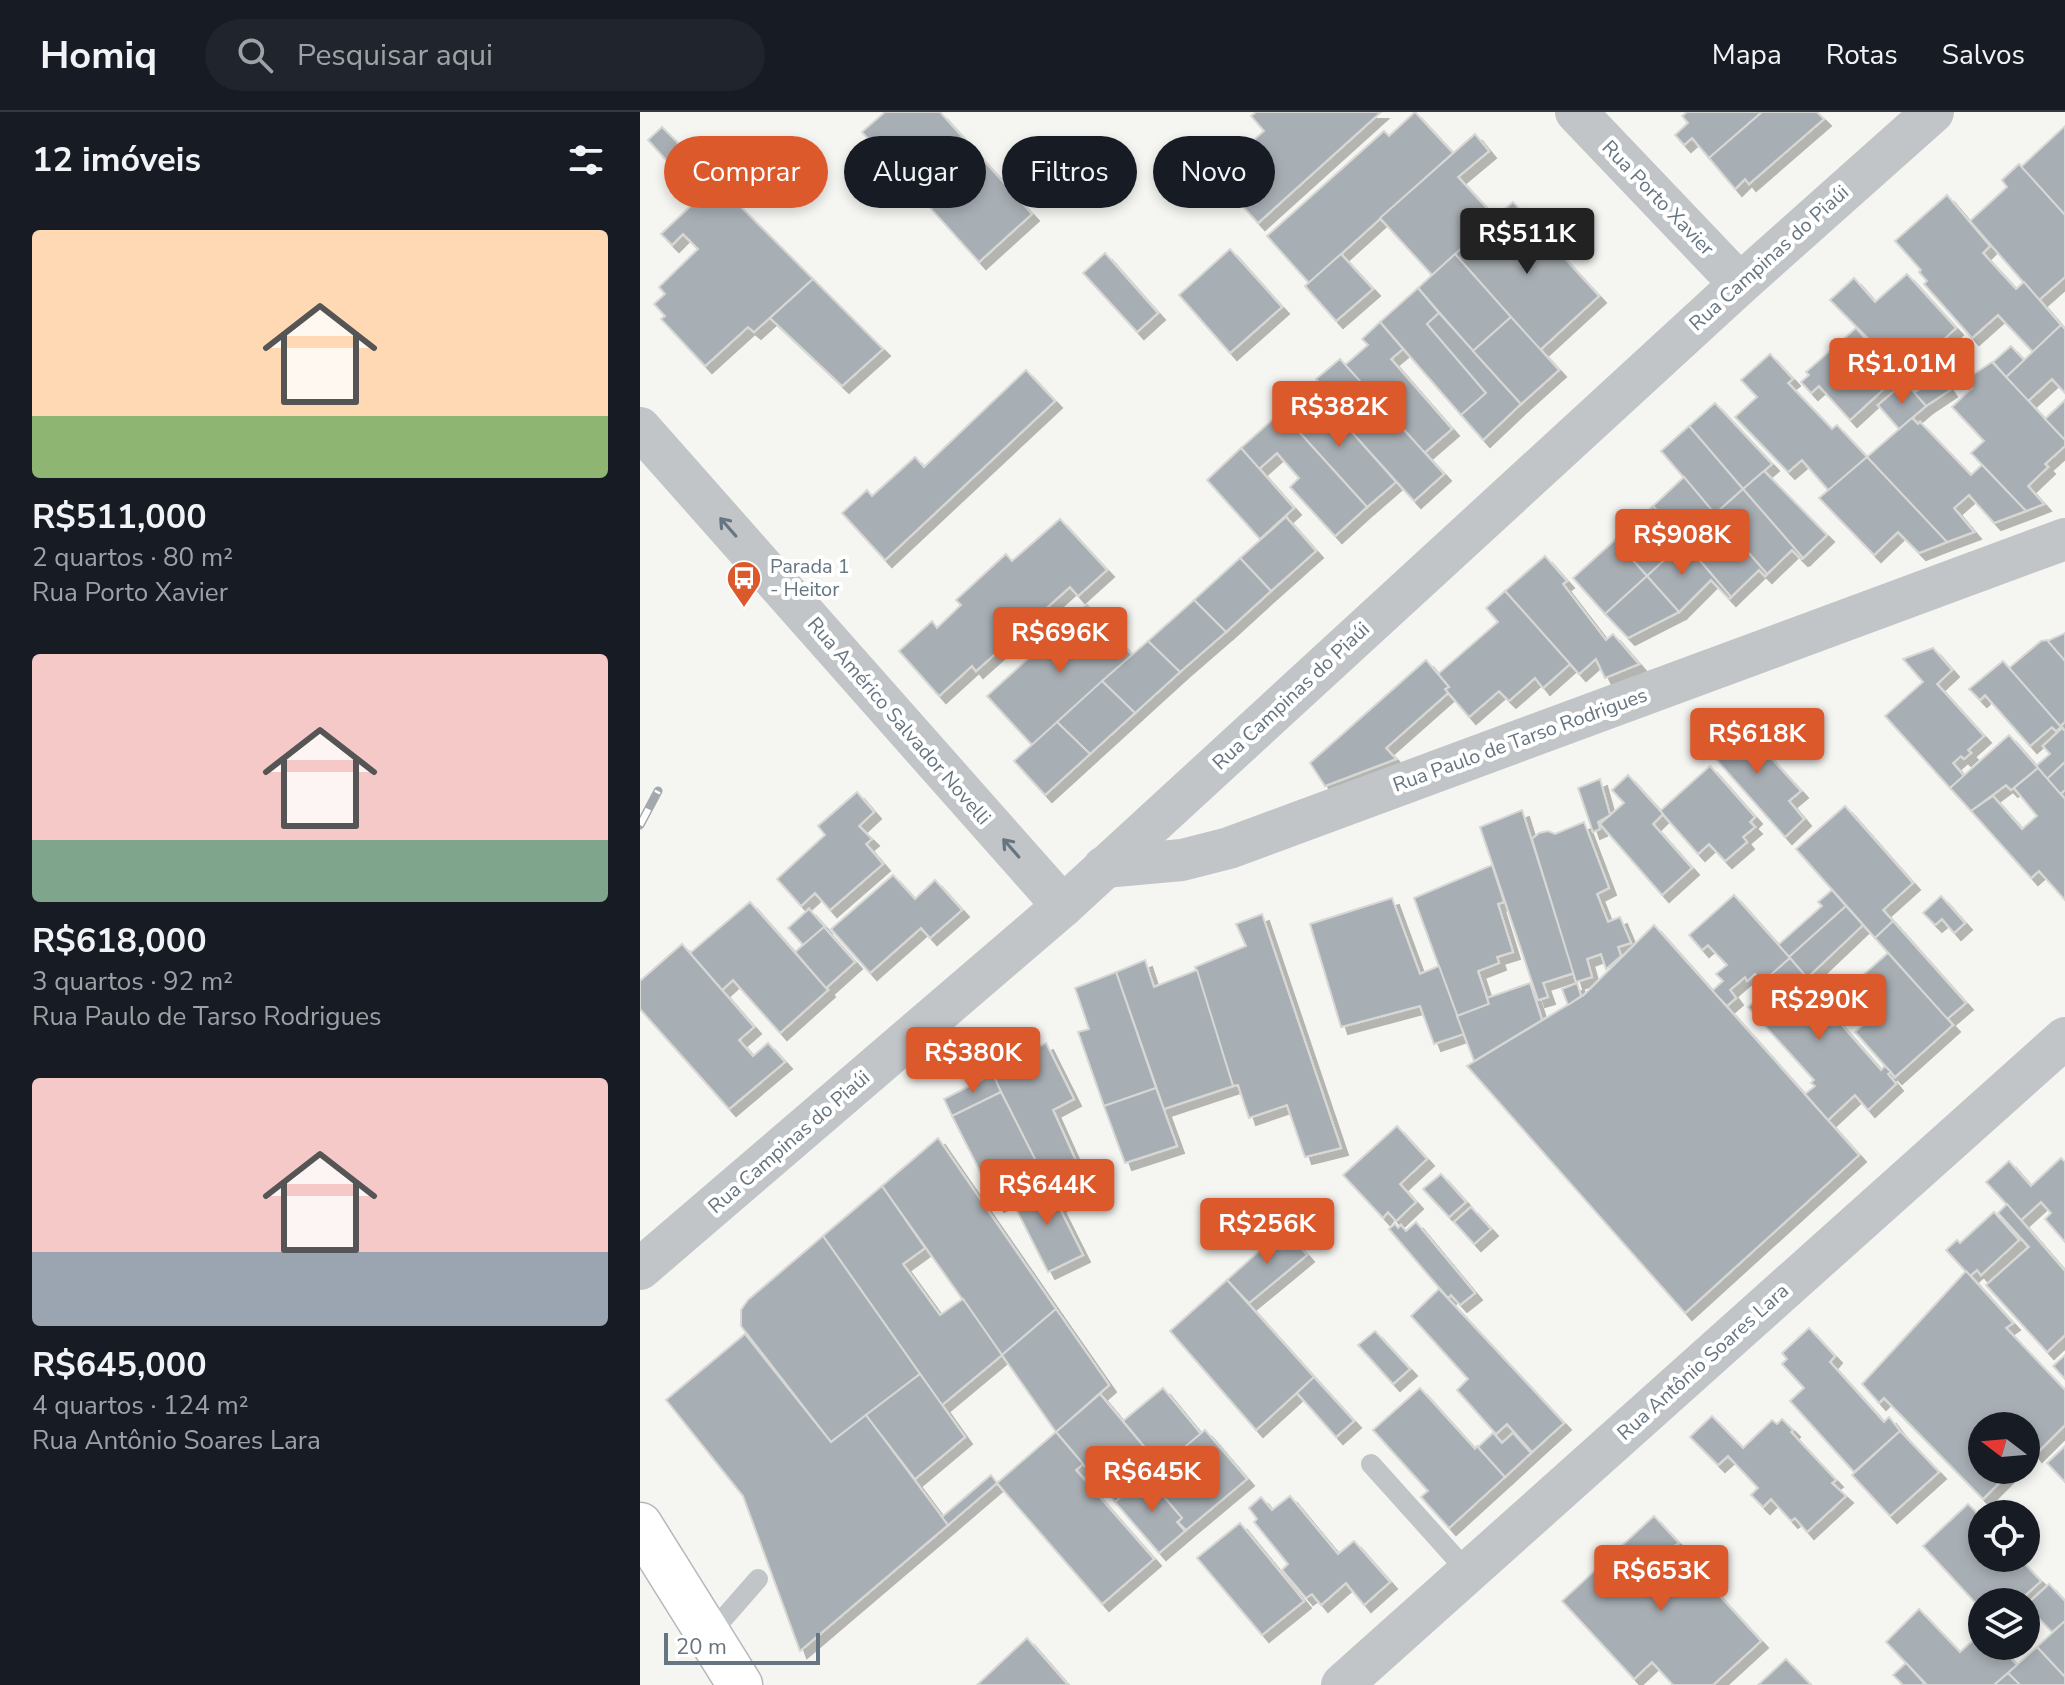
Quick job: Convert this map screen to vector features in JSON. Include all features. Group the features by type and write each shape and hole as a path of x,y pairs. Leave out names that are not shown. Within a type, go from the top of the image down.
{"main road":[{"path":"640,1525 740,1685"}],"street":[{"name":"Rua Porto Xavier","path":"1576,112 1740,284"},
{"name":"Rua Campinas do Piaúi","path":"640,1269 1063,906 1740,284 1933,112"},
{"name":"Rua Américo Salvador Novelli","path":"640,428 1063,906"},
{"name":"Rua Paulo de Tarso Rodrigues","path":"1104,867 1182,860 1229,848 2065,539"},
{"name":"Rua Antônio Soares Lara","path":"1342,1685 2065,1038"}],"lane":[{"path":"1371,1464 1468,1572"},
{"path":"709,1635 758,1579"}],"building":[{"path":"885,112 940,112 962,136 866,136 862,132"},
{"path":"1256,112 1381,112 1275,208 1275,136 1258,136 1264,131 1251,116"},
{"path":"1415,112 1453,153 1309,283 1267,236 1384,131 1389,136"},
{"path":"1687,112 1762,112 1709,158 1692,138 1684,145 1675,135 1688,123 1682,116"},
{"path":"1762,112 1817,112 1824,119 1749,184 1745,179 1735,189 1709,158"},
{"path":"2065,126 2065,215 2021,167"},
{"path":"662,127 671,136 664,136 664,158 648,140"},
{"path":"1475,134 1489,151 1458,177 1496,218 1432,275 1380,218"},
{"path":"986,163 1002,181 1002,208 1027,208 1032,214 979,262 930,208 986,208"},
{"path":"2019,164 2065,215 2065,277 2039,300 1970,221 2007,187 2002,180"},
{"path":"1947,195 1990,246 1983,253 2016,289 2024,282 2061,325 2033,352 1998,315 1972,338 1924,284 1927,281 1919,272 1921,270 1895,241"},
{"path":"1513,202 1599,296 1540,350 1455,254"},
{"path":"688,208 742,208 813,279 754,332 748,327 705,366 661,319 665,316 654,304 665,294 659,287 698,249 683,234 672,245 661,234"},
{"path":"1244,208 1275,208 1258,223"},
{"path":"1230,249 1282,307 1230,353 1179,295"},
{"path":"1105,253 1158,313 1137,332 1083,273"},
{"path":"1341,254 1373,289 1336,321 1305,286"},
{"path":"1455,254 1511,317 1473,351 1418,288"},
{"path":"1907,274 1956,328 1905,376 1830,300 1854,278 1875,302"},
{"path":"813,279 883,349 842,386 770,318"},
{"path":"1418,288 1439,313 1427,324 1486,393 1461,415 1380,322"},
{"path":"1439,313 1521,404 1483,440 1461,415 1486,393 1427,324"},
{"path":"1511,317 1559,370 1521,404 1473,351"},
{"path":"1380,322 1403,349 1391,359 1452,429 1424,453 1345,365 1368,345 1362,339"},
{"path":"2061,325 2065,329 2065,393 2052,379 2028,401 2006,377"},
{"path":"1856,328 1898,376 1850,420 1819,386 1811,393 1801,382 1809,375 1806,372"},
{"path":"2011,346 2024,360 2006,377 1993,362"},
{"path":"1770,354 1793,379 1788,383 1832,429 1837,425 1867,457 1829,491 1802,460 1788,472 1735,417 1757,397 1741,380"},
{"path":"1340,359 1444,474 1414,501 1349,429 1355,423 1316,379"},
{"path":"1992,362 2065,440 2065,446 2045,464 2048,467 2028,486 2044,504 2026,511 1971,453 1984,441 1952,407 1972,388 1965,380"},
{"path":"1026,370 1055,401 885,560 842,513 867,490 872,496 915,457 924,467"},
{"path":"1940,375 1950,390 1926,406 1914,393"},
{"path":"1905,382 1926,406 1899,429 1878,405"},
{"path":"1309,386 1325,404 1318,412 1341,435 1349,429 1396,482 1367,507 1281,412"},
{"path":"2065,400 2065,440 2045,419"},
{"path":"1715,403 1772,464 1743,489 1689,426"},
{"path":"1281,412 1367,507 1335,536 1290,487 1299,478 1277,453 1259,469 1241,448"},
{"path":"1912,418 1918,424 1920,422 1971,475 1982,465 2026,511 1994,523 1969,495 1954,508 1974,532 1947,542 1867,457"},
{"path":"1689,426 1743,489 1715,514 1661,451"},
{"path":"1241,448 1294,508 1260,539 1207,480"},
{"path":"1867,457 1947,542 1919,553 1898,532 1874,555 1819,498"},
{"path":"1764,471 1827,535 1803,558 1743,489"},
{"path":"1684,477 1715,514 1684,542 1653,506"},
{"path":"1743,489 1803,558 1792,550 1767,574 1715,514"},
{"path":"1653,506 1684,542 1647,576 1615,540"},
{"path":"1715,514 1767,574 1765,576 1759,570 1731,597 1684,542"},
{"path":"1286,517 1316,551 1271,591 1240,558"},
{"path":"1060,519 1107,570 1078,596 1070,587 976,671 972,666 939,696 899,651 932,621 937,628 961,605 956,600 1006,554 1012,561"},
{"path":"1615,540 1647,576 1605,614 1573,578"},
{"path":"1684,542 1731,597 1729,599 1711,580 1679,612 1647,576"},
{"path":"1545,556 1567,581 1563,584 1606,640 1613,634 1639,664 1605,678 1596,659 1579,674 1505,591"},
{"path":"1240,558 1271,591 1226,632 1194,600"},
{"path":"1647,576 1679,612 1628,638 1605,614"},
{"path":"1505,591 1570,664 1543,688 1535,678 1509,701 1499,691 1469,717 1445,689 1449,687 1438,674 1498,622 1486,608"},
{"path":"1194,600 1226,632 1180,672 1148,641"},
{"path":"1087,605 1132,655 1032,745 987,696"},
{"path":"2065,633 2065,661 2047,641"},
{"path":"2047,640 2065,661 2065,722 2060,726 2009,668 2041,641"},
{"path":"1148,641 1180,672 1135,713 1102,681"},
{"path":"1933,648 1952,670 1937,684 1984,736 1968,750 1971,753 1953,763 1964,776 1950,788 1885,716 1923,682 1903,659"},
{"path":"1426,660 1449,687 1445,689 1448,693 1386,748 1396,759 1325,786 1310,763"},
{"path":"2003,661 2061,727 2056,731 2052,727 2030,746 1985,695 1980,700 1969,689"},
{"path":"1102,681 1135,713 1090,754 1057,722"},
{"path":"1057,722 1090,754 1045,795 1014,761"},
{"path":"1740,724 1801,791 1789,801 1804,819 1785,837 1699,740"},
{"path":"2062,728 2065,731 2065,762 2047,779 2036,766 2050,754 2043,746"},
{"path":"2009,735 2038,768 2011,790 2006,785 1971,811 1950,788"},
{"path":"2065,762 2065,790 2060,794 2047,779"},
{"path":"1710,766 1755,817 1750,822 1755,827 1743,837 1747,842 1725,861 1709,844 1698,854 1660,811"},
{"path":"2038,768 2065,799 2065,900 2039,871 2031,878 1971,811 1993,796 2022,829 2037,816 2014,788"},
{"path":"1628,775 1663,814 1653,824 1692,868 1662,895 1600,824 1624,803 1612,790"},
{"path":"1600,779 1610,815 1598,822 1600,829 1593,832 1578,788"},
{"path":"857,792 874,812 859,826 872,839 866,844 883,864 830,910 815,893 801,906 777,879 825,835 818,826"},
{"path":"1845,806 1913,883 1883,910 1893,921 1875,938 1796,849"},
{"path":"1522,810 1574,973 1543,983 1548,997 1538,1000 1480,827"},
{"path":"1584,822 1609,888 1597,894 1608,922 1620,917 1631,943 1618,947 1621,956 1606,969 1601,954 1587,959 1592,977 1576,982 1532,839 1539,833 1548,831 1555,834"},
{"path":"1492,865 1504,902 1498,904 1513,952 1497,957 1499,963 1478,971 1489,1004 1457,1016 1414,898"},
{"path":"893,875 915,899 935,880 962,910 930,938 921,928 870,973 831,929"},
{"path":"1832,890 1846,906 1789,957 1778,945 1822,906 1818,902"},
{"path":"1734,895 1790,958 1762,983 1755,974 1747,981 1745,977 1730,990 1736,998 1727,1006 1712,991 1723,981 1716,974 1727,965 1708,945 1702,950 1689,935"},
{"path":"1941,896 1965,923 1954,933 1942,919 1935,925 1923,913"},
{"path":"1392,898 1420,974 1439,966 1464,1034 1434,1044 1420,1006 1341,1027 1310,924"},
{"path":"750,902 828,990 780,1033 733,980 722,990 690,953"},
{"path":"1846,906 1863,925 1807,978 1789,957"},
{"path":"809,909 825,927 803,945 788,928"},
{"path":"1262,914 1341,1148 1305,1157 1287,1105 1249,1118 1238,1085 1233,1086 1195,967 1246,946 1236,924"},
{"path":"1893,921 1966,1003 1947,1019 1875,938"},
{"path":"1654,925 1859,1155 1685,1313 1467,1066 1584,995"},
{"path":"824,927 855,962 826,988 795,952"},
{"path":"682,944 754,1027 739,1040 753,1056 768,1043 785,1062 729,1109 640,1009 640,981"},
{"path":"1888,953 1953,1025 1895,1077 1855,1032 1862,1026 1837,998"},
{"path":"1790,958 1829,1003 1825,1006 1881,1070 1885,1066 1891,1072 1888,1074 1896,1084 1868,1110 1855,1095 1828,1120 1805,1094 1815,1086 1811,1083 1814,1080 1748,1007 1765,992 1759,985"},
{"path":"1145,960 1154,987 1197,970 1233,1086 1164,1109 1116,972"},
{"path":"1116,972 1156,1088 1104,1106 1078,1032 1089,1029 1075,988"},
{"path":"1530,983 1542,1020 1474,1061 1457,1016 1489,1004 1487,998"},
{"path":"1577,983 1581,996 1568,1005 1562,989"},
{"path":"1046,1043 1074,1099 1053,1110 1089,1190 1058,1205 990,1070"},
{"path":"993,1074 1001,1092 952,1116 944,1099"},
{"path":"1156,1088 1177,1146 1125,1163 1104,1106"},
{"path":"1001,1092 1046,1181 997,1205 952,1116"},
{"path":"1397,1126 1427,1159 1400,1184 1416,1202 1396,1221 1388,1212 1383,1218 1343,1175"},
{"path":"938,1138 1056,1309 1002,1355 882,1186"},
{"path":"2061,1158 2065,1162 2065,1242 2045,1219 2051,1213 2041,1202 2021,1220 1986,1182 2009,1161 2031,1186"},
{"path":"1441,1174 1466,1202 1449,1217 1423,1189"},
{"path":"1046,1181 1083,1255 1048,1272 1011,1199"},
{"path":"882,1186 925,1248 903,1264 940,1315 963,1299 1002,1355 942,1405 823,1236"},
{"path":"2007,1204 2065,1271 2065,1335 2047,1352 1986,1285 2029,1247 1998,1213"},
{"path":"1471,1207 1491,1229 1474,1244 1454,1222"},
{"path":"1994,1212 2019,1240 1981,1275 1977,1270 1970,1276 1946,1250 1957,1240 1960,1243"},
{"path":"1416,1222 1475,1293 1460,1305 1451,1295 1448,1298 1389,1229 1395,1224 1406,1231"},
{"path":"1284,1229 1307,1255 1249,1303 1227,1280"},
{"path":"823,1236 920,1374 831,1442 741,1326 741,1310 748,1300"},
{"path":"1966,1271 2013,1323 2006,1328 2065,1390 2065,1425 2040,1450 2040,1412 1968,1412 1968,1484 1884,1398 1879,1403 1862,1384"},
{"path":"1227,1280 1314,1377 1256,1430 1170,1331"},
{"path":"1439,1289 1564,1423 1532,1452 1507,1424 1496,1434 1457,1390 1468,1379 1411,1316"},
{"path":"1056,1309 1109,1385 1056,1432 1002,1355"},
{"path":"1809,1328 1835,1356 1830,1362 1884,1422 1889,1417 1900,1431 1854,1472 1790,1401 1804,1388 1782,1364 1787,1359 1782,1353"},
{"path":"1375,1331 1410,1369 1393,1384 1358,1345"},
{"path":"745,1334 831,1442 866,1415 948,1525 800,1651 743,1496 666,1400"},
{"path":"2065,1355 2065,1379 2053,1366"},
{"path":"920,1374 965,1437 915,1479 866,1415"},
{"path":"1314,1377 1354,1421 1336,1437 1297,1393"},
{"path":"1163,1388 1201,1434 1161,1467 1123,1421"},
{"path":"1420,1388 1505,1477 1449,1528 1421,1497 1428,1491 1373,1430"},
{"path":"1100,1394 1161,1467 1115,1502 1056,1432"},
{"path":"1712,1416 1743,1448 1772,1420 1777,1424 1782,1419 1836,1480 1832,1483 1846,1496 1807,1532 1795,1518 1791,1521 1771,1499 1763,1507 1751,1495 1758,1488 1728,1456 1718,1465 1690,1437"},
{"path":"1205,1430 1247,1479 1186,1530 1178,1522 1182,1518 1148,1478"},
{"path":"1900,1431 1939,1472 1890,1516 1852,1475"},
{"path":"1056,1432 1083,1464 1076,1470 1154,1559 1102,1604 997,1483"},
{"path":"1493,1433 1502,1443 1513,1433 1531,1453 1505,1477 1478,1447"},
{"path":"2065,1446 2065,1482 2047,1463"},
{"path":"991,1475 997,1483 948,1525 942,1517"},
{"path":"1146,1476 1182,1518 1177,1522 1185,1531 1159,1553 1115,1502"},
{"path":"1968,1484 1998,1484 1983,1499"},
{"path":"1290,1496 1338,1554 1354,1541 1390,1582 1364,1605 1346,1583 1321,1605 1312,1594 1306,1598 1282,1570 1288,1564 1254,1522 1257,1519 1249,1508 1261,1497 1272,1510"},
{"path":"1968,1504 1968,1572 2032,1572 2041,1581 2033,1588 1968,1588 1968,1595 1923,1546"},
{"path":"1654,1516 1679,1543 1674,1546 1761,1641 1713,1685 1673,1685 1652,1662 1634,1679 1562,1601"},
{"path":"1240,1523 1304,1601 1262,1635 1197,1558"},
{"path":"2049,1584 2065,1601 2065,1621 2052,1632 2040,1620 2040,1592"},
{"path":"1919,1609 1960,1652 1968,1645 1968,1660 2013,1660 2017,1665 1994,1685 1927,1685 1886,1642"},
{"path":"2065,1621 2065,1677 2040,1650 2040,1644"},
{"path":"1027,1638 1068,1685 977,1685"},
{"path":"2040,1650 2065,1677 2065,1685 2020,1685 2008,1673 2022,1660 2040,1660"},
{"path":"1786,1659 1811,1685 1758,1685"},
{"path":"1906,1663 1924,1683 1922,1685 1903,1685 1893,1675"},
{"path":"2008,1673 2020,1685 1994,1685"}],"railway":[{"path":"640,825 658,791"}],"place":[{"name":"Parada 1 - Heitor","path":"744,609"}]}
